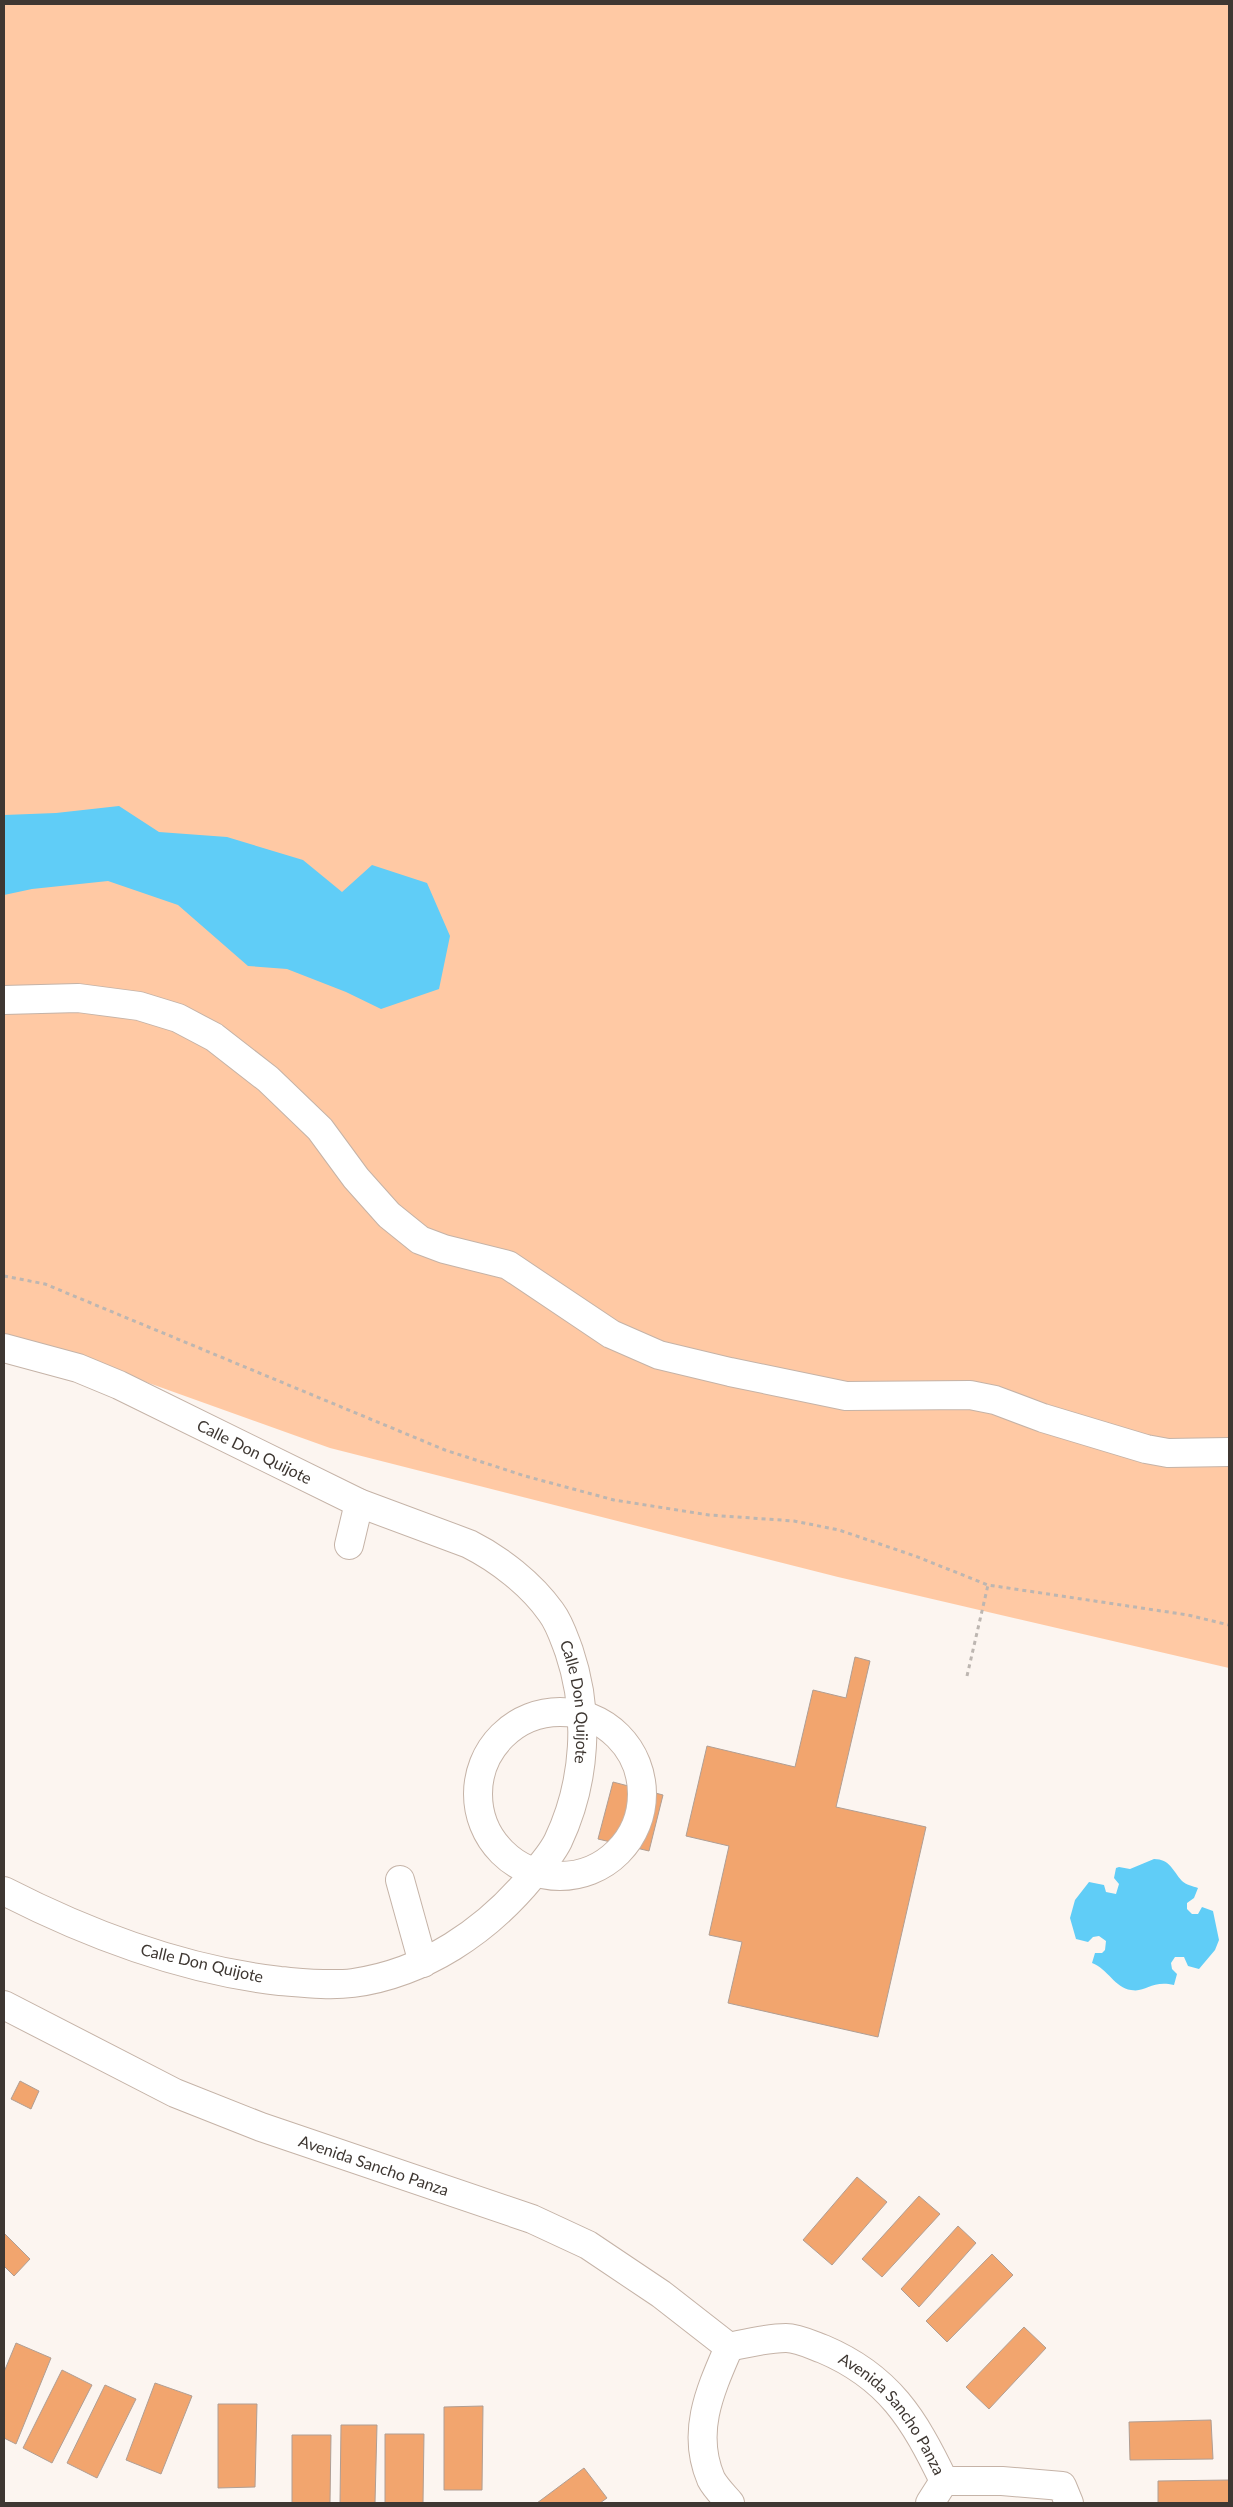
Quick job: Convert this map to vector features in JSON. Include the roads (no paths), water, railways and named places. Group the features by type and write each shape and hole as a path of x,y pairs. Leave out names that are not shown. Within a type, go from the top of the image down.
{"street":[{"path":"4,1000 78,998 139,1006 178,1018 214,1036 281,1091 320,1130 356,1178 389,1215 420,1240 444,1249 508,1265 611,1334 659,1355 846,1396 970,1395 996,1400 1052,1420 1146,1449 1168,1452 1229,1452"},
{"name":"Calle Don Quijote","path":"4,1348 78,1368 119,1385 359,1503 469,1544 485,1552 519,1579 551,1612 562,1630 579,1685 584,1714 574,1797 557,1843 515,1897 494,1917 450,1949 400,1972 352,1983 300,1983 244,1976 163,1956 86,1930 4,1891"},
{"path":"349,1545 359,1503"},
{"path":"556,1711 584,1714 609,1727 628,1747 636,1764 640,1773 642,1801 636,1826 621,1849 601,1866 576,1875 550,1876 525,1869 504,1854 487,1834 479,1808 479,1782 487,1755 505,1733 528,1717 556,1711"},
{"path":"400,1880 423,1963"},
{"name":"Avenida Sancho Panza","path":"4,2005 175,2093 270,2130 523,2216 588,2245 661,2294 729,2347 762,2340 788,2338 841,2357 869,2373 913,2423 937,2492 1002,2481 1062,2486 1068,2503"},
{"path":"729,2347 709,2393 702,2419 702,2448 712,2480 730,2503"}],"water":[{"path":"119,806 159,832 227,837 303,860 342,892 372,865 427,883 450,936 439,989 381,1009 346,992 287,969 248,966 178,905 108,881 32,889 4,895 4,815 56,813"},
{"path":"1154,1859 1168,1863 1184,1882 1198,1888 1194,1898 1187,1903 1187,1909 1192,1914 1198,1914 1202,1907 1213,1911 1219,1940 1215,1950 1199,1969 1188,1966 1184,1957 1175,1957 1171,1963 1172,1969 1177,1974 1174,1985 1160,1984 1141,1990 1125,1989 1103,1969 1092,1963 1095,1953 1102,1953 1105,1950 1106,1941 1099,1936 1093,1937 1088,1942 1076,1939 1070,1918 1075,1900 1089,1882 1104,1885 1106,1892 1116,1894 1119,1884 1114,1878 1116,1868 1130,1869"}]}
